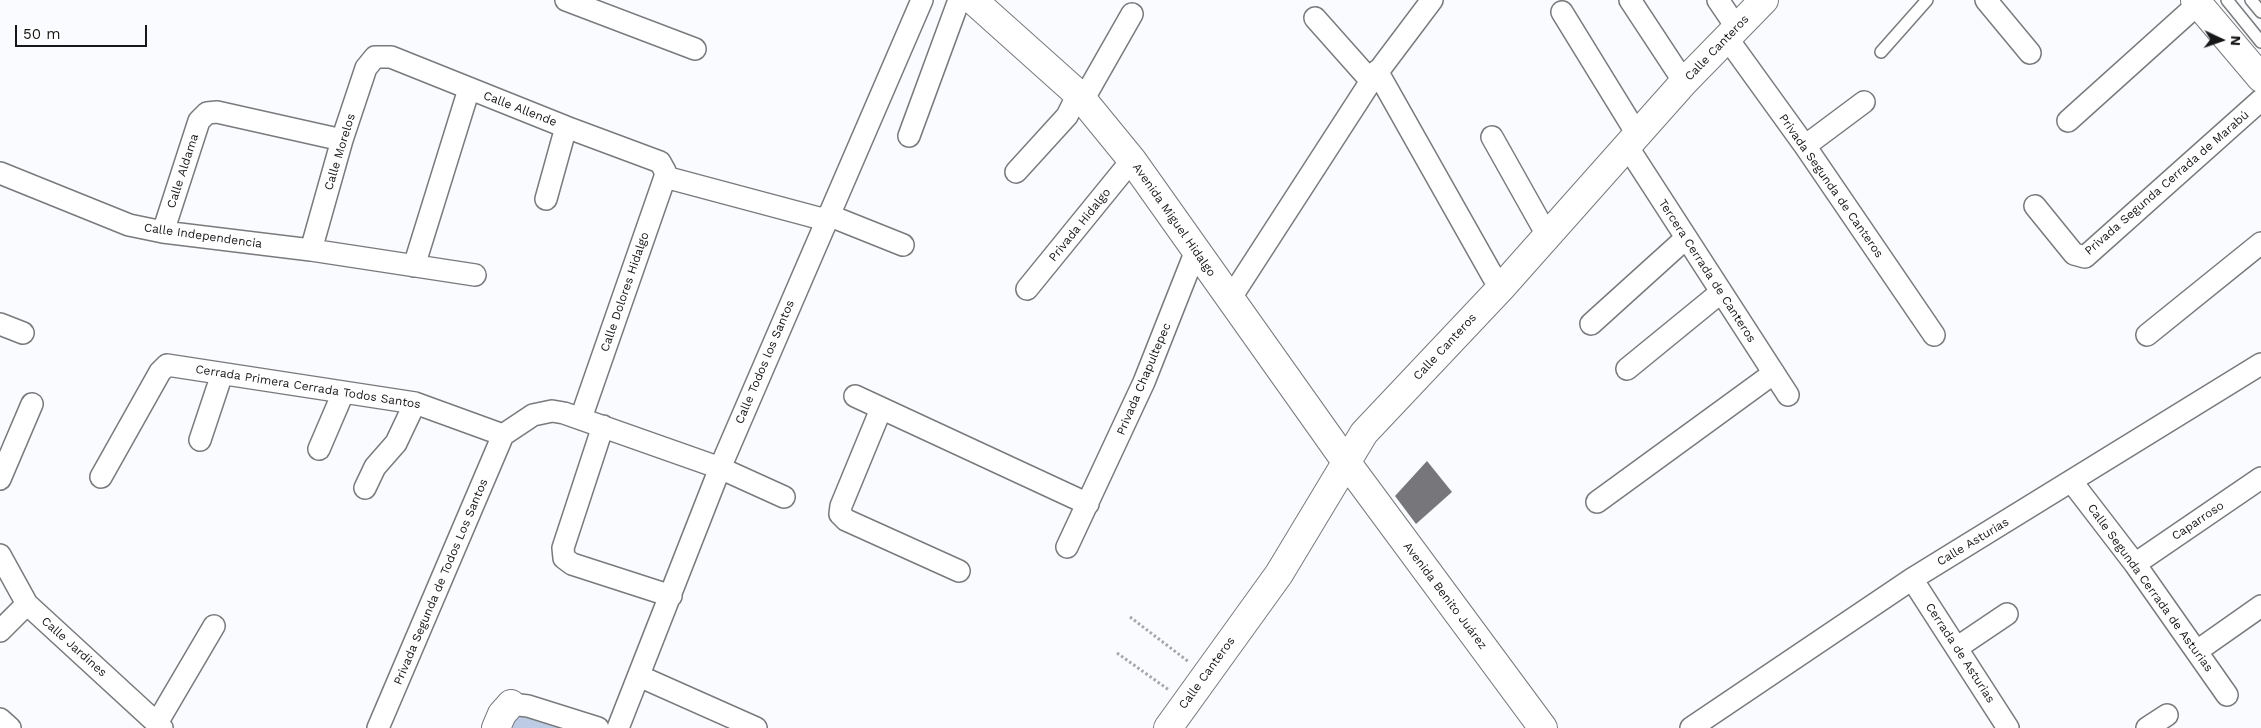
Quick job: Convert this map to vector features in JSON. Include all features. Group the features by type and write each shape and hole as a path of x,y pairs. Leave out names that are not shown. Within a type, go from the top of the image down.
{"main road":[{"name":"Avenida Miguel Hidalgo","path":"973,0 1081,97 1132,160 1347,463"},
{"name":"Calle Canteros","path":"1168,728 1279,574 1364,433 1500,289 1684,82 1764,0"},
{"path":"2197,2 2261,78"},
{"name":"Avenida Benito Juárez","path":"1347,463 1544,728"},
{"path":"496,728 502,714 511,704"}],"street":[{"path":"566,0 695,49"},
{"name":"Calle Todos los Santos","path":"618,728 720,468 922,0"},
{"path":"910,136 959,0"},
{"path":"1230,299 1374,76 1432,0"},
{"path":"1630,0 1684,82"},
{"name":"Privada Segunda de Canteros","path":"1718,0 1732,33 1934,335"},
{"path":"1986,0 2030,53"},
{"path":"2068,121 2197,2"},
{"name":"Tercera Cerrada de Canteros","path":"1562,12 1685,239 1788,396"},
{"path":"1016,172 1067,116 1081,97 1132,14"},
{"path":"1315,18 1374,76 1500,289"},
{"name":"Calle Allende","path":"375,57 391,57 654,160 664,172 827,217 903,245"},
{"name":"Calle Morelos","path":"311,250 342,140 366,68 375,57"},
{"path":"414,266 469,89"},
{"name":"Privada Segunda Cerrada de Marabú","path":"2035,206 2074,254 2085,257 2261,100"},
{"path":"1806,146 1864,102"},
{"name":"Calle Aldama","path":"163,232 199,121 206,113 216,112 342,140"},
{"path":"546,199 566,127"},
{"path":"1492,137 1547,235"},
{"name":"Privada Hidalgo","path":"1027,289 1132,160"},
{"name":"Calle Dolores Hidalgo","path":"581,418 664,172"},
{"name":"Calle Independencia","path":"0,173 129,225 163,232 311,250 475,275"},
{"path":"1592,324 1685,239"},
{"path":"2147,335 2261,243"},
{"name":"Privada Chapultepec","path":"1067,548 1144,382 1196,252"},
{"path":"1627,369 1720,293"},
{"path":"0,324 23,333"},
{"name":"Calle Asturias","path":"1691,728 1912,579 2261,364"},
{"name":"Cerrada Primera Cerrada Todos Santos","path":"101,477 160,372 167,365 415,403 503,435"},
{"path":"1596,502 1774,373"},
{"path":"200,440 222,374"},
{"path":"319,448 343,393"},
{"path":"855,396 1088,504"},
{"path":"364,488 375,467 396,443 415,403"},
{"path":"0,479 32,404"},
{"path":"881,409 841,506 840,514 846,520 959,571"},
{"path":"503,435 533,414 564,412 720,468 784,497"},
{"path":"603,426 563,548 564,558 572,564 671,596"},
{"name":"Privada Segunda de Todos Los Santos","path":"378,728 503,435"},
{"name":"Caparroso","path":"2134,564 2261,478"},
{"name":"Calle Segunda Cerrada de Asturias","path":"2072,482 2134,564 2227,695"},
{"name":"Calle Jardines","path":"0,555 27,604 159,725"},
{"name":"Cerrada de Asturias","path":"1912,579 1958,647 1999,725"},
{"path":"0,631 27,604"},
{"path":"2197,651 2261,606"},
{"path":"1958,647 2008,614"},
{"path":"159,725 214,626"},
{"path":"639,676 756,728"},
{"path":"511,704 528,706 598,728"},
{"path":"2147,728 2167,715"}],"lane":[{"path":"1881,52 1928,0"},
{"path":"2227,0 2261,42"},
{"path":"2251,0 2261,12"}],"path":[{"path":"1130,617 1206,675"},
{"path":"1117,653 1186,702"}],"shaded area":[{"path":"511,704 598,728 501,728"}],"building":[{"path":"1427,461 1452,492 1416,524 1395,496"}]}
